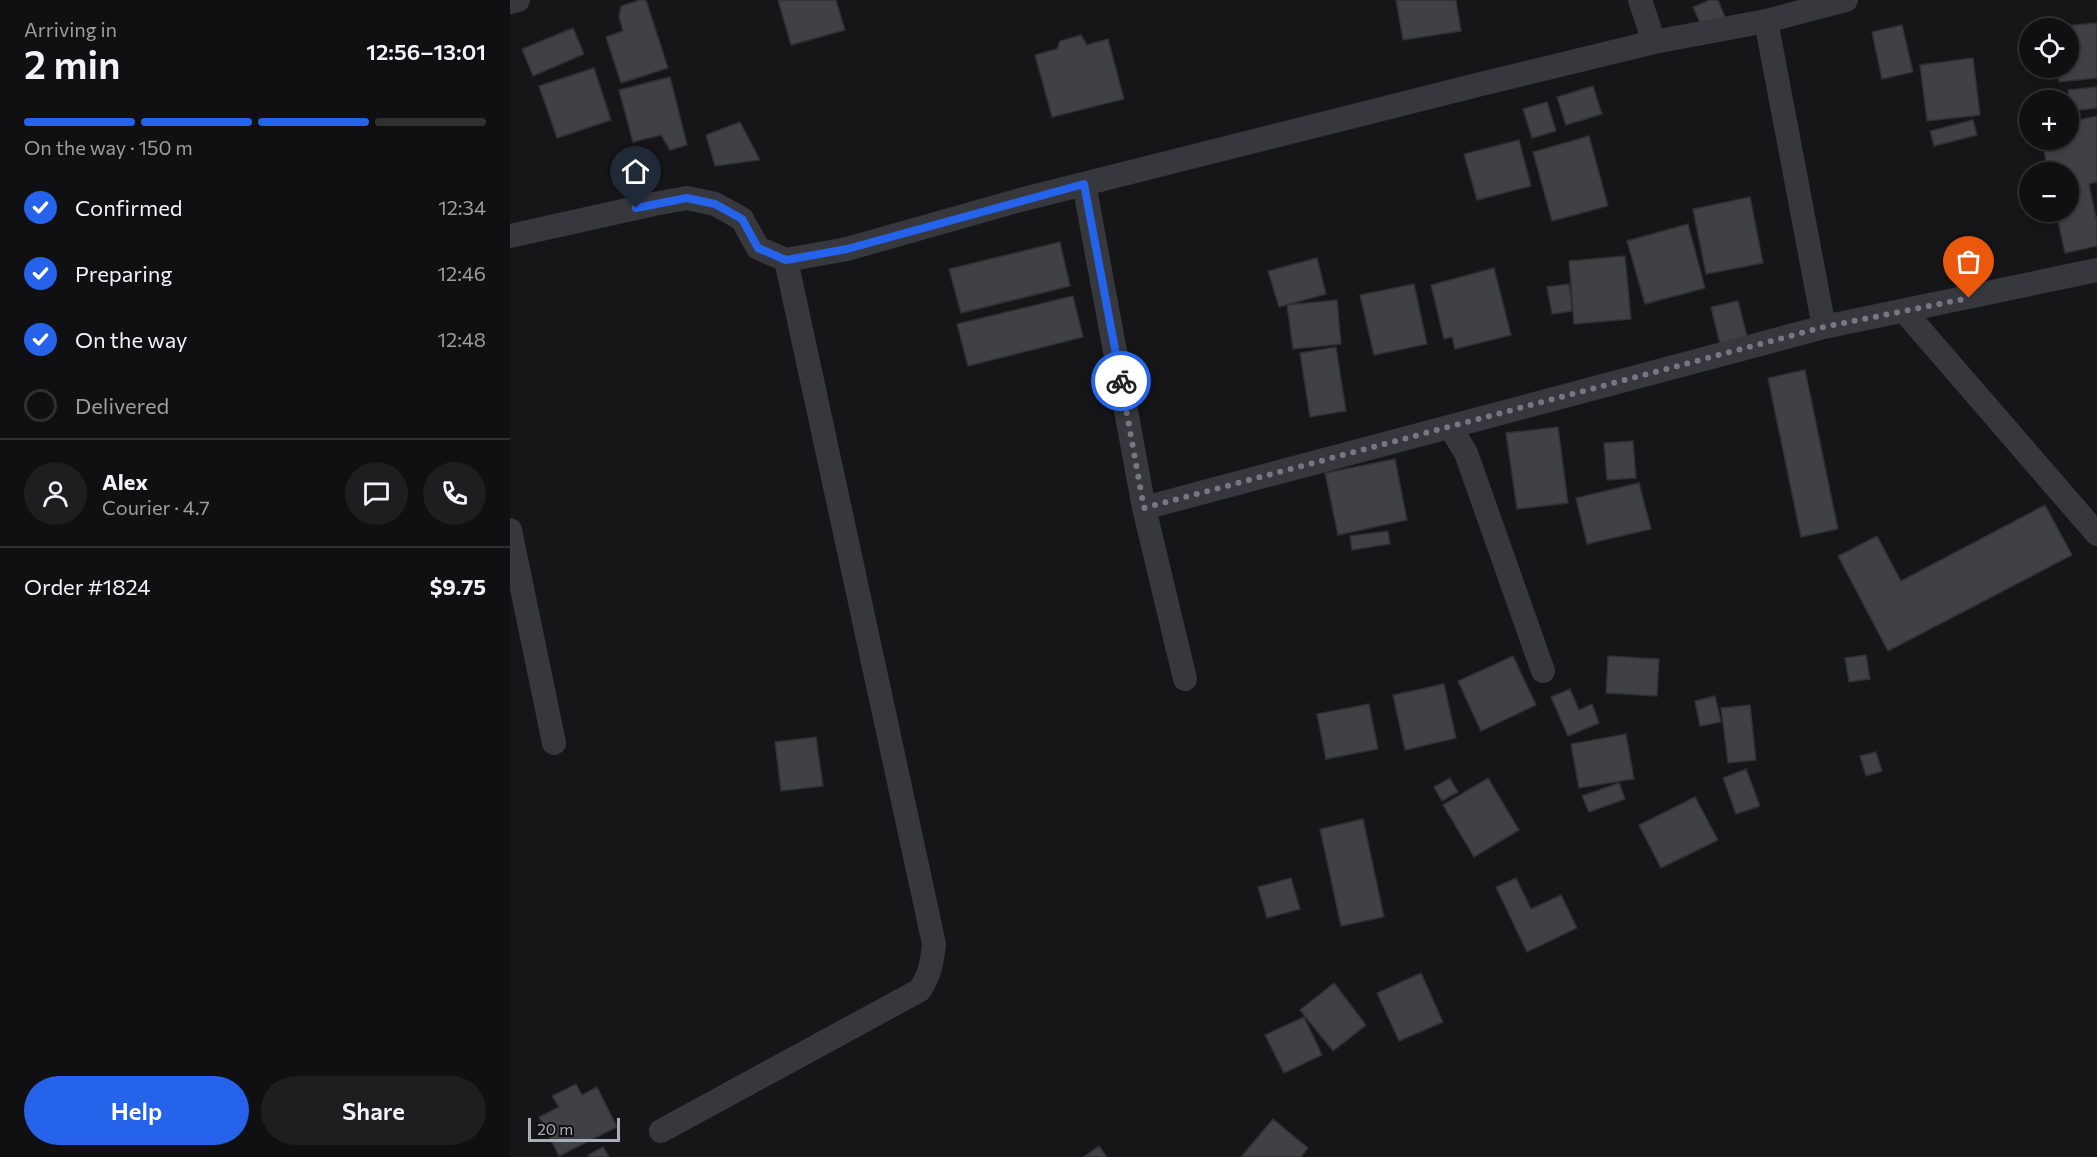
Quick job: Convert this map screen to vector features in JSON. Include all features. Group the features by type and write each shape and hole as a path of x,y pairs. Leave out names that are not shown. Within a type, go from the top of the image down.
{"street":[{"path":"510,2 518,0"},
{"path":"1640,0 1654,42"},
{"path":"510,236 687,198 715,204 742,219 758,248 786,260 847,249 1084,184 1654,42 1766,21 1846,0"},
{"path":"1766,21 1824,327"},
{"path":"1084,184 1144,508 1185,679"},
{"path":"661,1131 920,990 930,973 933,960 934,944 786,260"},
{"path":"1144,508 1824,327 1905,312 2097,270"},
{"path":"1905,312 2097,534"},
{"path":"1449,427 1466,453 1543,671"},
{"path":"510,530 554,743"}],"building":[{"path":"646,0 668,68 621,83 606,37 623,31 619,17 621,6"},
{"path":"778,0 836,0 845,30 791,45"},
{"path":"1396,0 1456,0 1461,31 1403,40"},
{"path":"1710,0 1718,0 1725,17 1702,27 1693,7"},
{"path":"2097,23 2097,78 2059,82 2058,78 2079,78 2079,25"},
{"path":"1902,25 1913,72 1882,79 1872,32"},
{"path":"573,28 584,54 533,76 522,49"},
{"path":"1081,35 1087,45 1108,39 1124,99 1052,117 1035,55 1057,49 1060,41"},
{"path":"1973,58 1980,115 1927,121 1920,65"},
{"path":"594,68 611,120 557,138 539,86"},
{"path":"670,77 687,145 670,150 661,135 633,142 619,90"},
{"path":"1593,86 1602,114 1566,125 1557,97"},
{"path":"2097,87 2097,108 2079,110 2079,90 2068,90"},
{"path":"1547,102 1556,131 1532,138 1523,109"},
{"path":"2097,116 2097,182 2089,184 2097,222 2097,246 2065,253 2058,222 2079,222 2079,162 2046,162 2044,150 2079,150 2079,120"},
{"path":"1973,120 1977,135 1934,146 1930,131"},
{"path":"740,122 760,160 715,166 706,135"},
{"path":"1589,136 1608,206 1552,221 1533,152"},
{"path":"1519,140 1531,186 1477,200 1464,154"},
{"path":"1750,197 1763,263 1706,274 1693,209"},
{"path":"1688,224 1705,288 1645,304 1627,241"},
{"path":"1060,242 1070,286 961,313 949,269"},
{"path":"1625,256 1631,319 1574,324 1569,261"},
{"path":"1317,258 1326,294 1279,307 1268,271"},
{"path":"1494,268 1511,335 1455,349 1452,337 1444,339 1431,285"},
{"path":"1414,284 1427,344 1374,355 1360,295"},
{"path":"1569,284 1572,311 1552,314 1547,287"},
{"path":"1073,296 1083,337 968,366 957,324"},
{"path":"1337,300 1341,344 1293,349 1287,305"},
{"path":"1738,301 1747,336 1720,344 1711,307"},
{"path":"1336,347 1346,411 1310,417 1300,353"},
{"path":"1805,370 1838,529 1801,537 1768,378"},
{"path":"1558,427 1568,503 1517,509 1506,433"},
{"path":"1633,441 1636,478 1607,480 1604,443"},
{"path":"1395,459 1407,520 1338,535 1325,473"},
{"path":"1639,483 1651,529 1587,544 1576,498"},
{"path":"2045,505 2072,555 1888,651 1838,556 1877,536 1901,581"},
{"path":"1388,531 1390,544 1352,550 1350,536"},
{"path":"1866,655 1870,679 1849,682 1845,658"},
{"path":"1513,656 1536,705 1481,731 1458,681"},
{"path":"1608,656 1659,659 1657,696 1606,693"},
{"path":"1444,684 1456,738 1405,750 1393,695"},
{"path":"1570,689 1579,710 1592,704 1599,723 1568,736 1551,697"},
{"path":"1715,696 1721,722 1700,726 1695,701"},
{"path":"1369,704 1378,749 1326,759 1317,714"},
{"path":"1750,705 1756,760 1728,763 1721,708"},
{"path":"1626,734 1634,779 1579,788 1571,744"},
{"path":"816,737 823,786 781,791 775,742"},
{"path":"1876,752 1882,771 1866,776 1860,756"},
{"path":"1746,769 1760,806 1736,814 1723,778"},
{"path":"1450,778 1458,792 1442,801 1434,787"},
{"path":"1488,778 1519,830 1474,857 1443,805"},
{"path":"1619,783 1625,799 1589,812 1582,796"},
{"path":"1695,797 1718,840 1661,868 1639,825"},
{"path":"1363,819 1384,917 1341,926 1320,829"},
{"path":"1291,878 1300,909 1267,918 1258,887"},
{"path":"1516,878 1531,909 1561,895 1577,928 1527,952 1496,887"},
{"path":"1421,973 1443,1022 1399,1041 1377,993"},
{"path":"1334,983 1366,1025 1333,1051 1300,1010"},
{"path":"1304,1017 1322,1055 1284,1073 1265,1035"},
{"path":"576,1084 582,1095 597,1087 617,1127 559,1156 539,1117 559,1107 552,1096"},
{"path":"1273,1119 1308,1148 1301,1157 1241,1157"},
{"path":"1099,1146 1107,1157 1084,1157"},
{"path":"603,1147 609,1157 590,1157 588,1155"}],"way so far":[{"path":"1121,381 1144,508 1824,327 1969,298"}],"route":[{"path":"636,208 687,198 715,204 742,219 758,248 786,260 847,249 1084,184 1121,381"}]}
